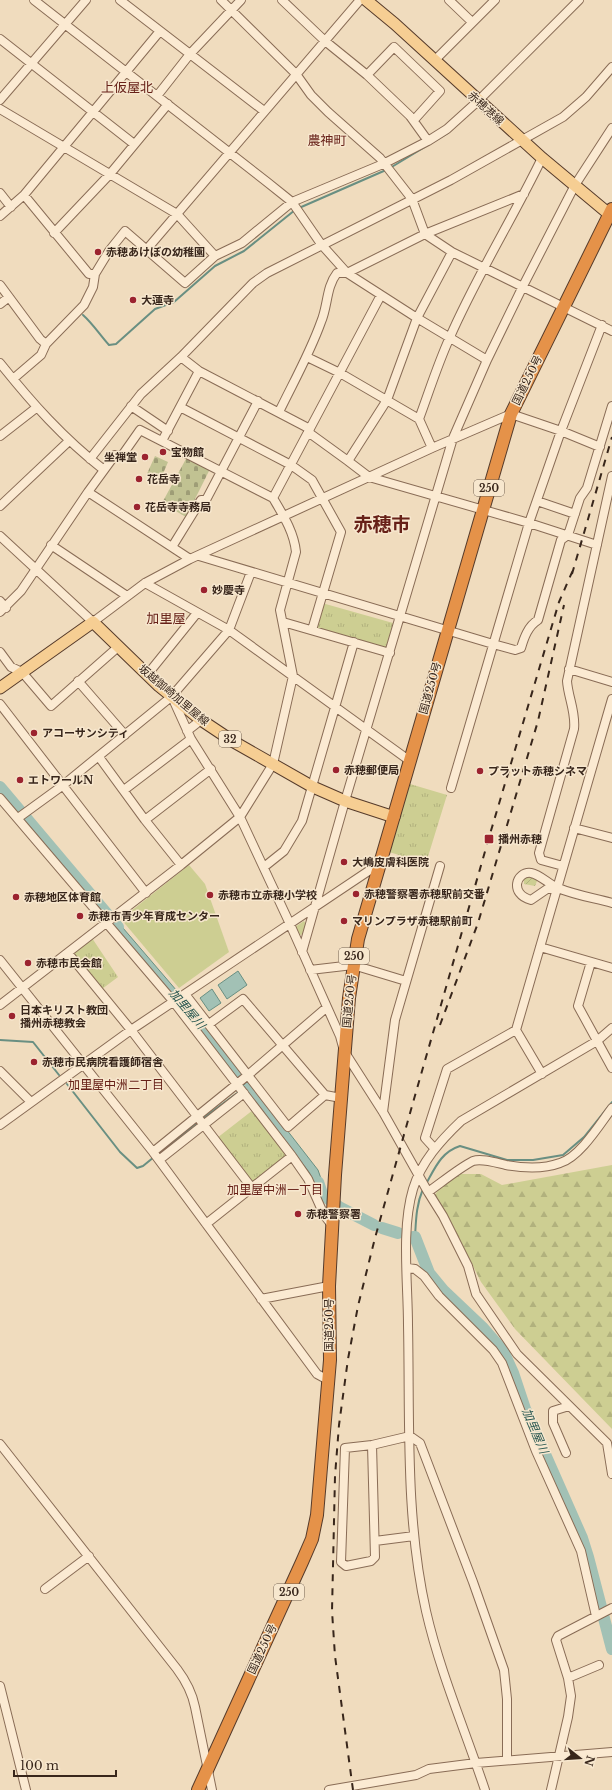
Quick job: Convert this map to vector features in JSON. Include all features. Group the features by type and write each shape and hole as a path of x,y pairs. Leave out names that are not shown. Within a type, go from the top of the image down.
{"highway":[{"name":"国道250号","path":"198,1790 312,1539 317,1507 328,1380 329,1286 332,1219 344,1051 353,965 358,939 482,509 511,414 611,213"}],"main road":[{"name":"赤穂港線","path":"366,0 395,24 542,158 575,186 611,213"},
{"name":"坂越御崎加里屋線","path":"93,622 171,697 201,720 234,742 313,787 346,801 394,817"},
{"path":"0,688 93,622"}],"street":[{"path":"34,0 292,202 321,244 347,273 417,318 488,360"},
{"path":"0,100 86,0"},
{"path":"120,0 264,111"},
{"path":"221,0 296,74 316,100 380,158 383,164 412,200 425,234 452,252 612,331"},
{"path":"157,96 190,54 241,0"},
{"path":"282,0 325,41 367,75 414,120 428,141"},
{"path":"147,249 360,0"},
{"path":"449,0 472,22"},
{"path":"435,60 495,0"},
{"path":"566,0 572,7"},
{"path":"13,379 41,355 46,344 84,305 93,287 95,274 109,251 125,231 185,283 215,256 242,243 292,202 383,164 428,141 447,129 478,101 580,0"},
{"path":"0,216 24,194 160,31"},
{"path":"0,39 134,144"},
{"path":"367,75 394,47 440,91 414,120"},
{"path":"90,459 141,394 181,357 253,283 267,273 321,244 412,200 563,118 611,71"},
{"path":"54,233 110,174 168,104"},
{"path":"0,109 177,214 215,256"},
{"path":"302,952 453,438 523,286 575,186 612,128"},
{"path":"419,420 450,337 484,267 542,158"},
{"path":"0,193 11,207"},
{"path":"24,194 54,233 89,274 95,274"},
{"path":"279,412 307,357 322,321 331,280 337,273 347,273 425,234 524,194"},
{"path":"348,461 387,400 417,318 452,252"},
{"path":"0,285 40,339 46,344"},
{"path":"273,498 381,295"},
{"path":"0,304 9,297"},
{"path":"451,788 529,523 561,431 602,325"},
{"path":"181,357 199,371 279,412 309,431 369,477 529,523 597,545"},
{"path":"307,357 340,373 419,420 432,448"},
{"path":"0,363 3,372 13,379 36,408 69,441 104,470"},
{"path":"162,441 199,371"},
{"path":"172,547 201,500 206,500 258,401"},
{"path":"131,406 168,431"},
{"path":"199,556 515,650 521,648 525,635 532,624 538,620 561,540 568,535 580,498 587,488 612,406"},
{"path":"180,407 291,465 312,480 341,532 312,630"},
{"path":"0,436 36,408"},
{"path":"93,622 145,583 190,559 453,438 511,414 561,431 600,447"},
{"path":"0,601 3,610 21,591 51,545 115,455 121,457 140,430 273,498 284,516 295,542 296,552 280,610 293,676 274,764 240,817 146,893 114,916 0,1005"},
{"path":"0,506 69,441"},
{"path":"563,866 541,860 539,853 574,729 575,717 568,695 567,681 597,545 608,515 612,476"},
{"path":"88,492 190,559"},
{"path":"537,501 575,514"},
{"name":"坂越御崎加里屋線","path":"0,536 93,622"},
{"path":"51,545 127,596"},
{"path":"18,818 62,786 171,697 229,630 251,572"},
{"path":"145,583 229,630 410,761"},
{"path":"147,675 198,613"},
{"path":"283,622 390,653"},
{"path":"264,867 284,851 302,821 354,642"},
{"path":"0,652 11,667 22,672 51,706 118,647"},
{"path":"569,669 612,682"},
{"path":"78,681 126,735"},
{"path":"171,697 191,739 240,817 340,1036 344,1051 383,1112 418,1176 443,1216 468,1266 476,1294 517,1354 607,1443 612,1474"},
{"path":"435,1149 425,1138 447,1069 516,1030 612,699"},
{"path":"0,704 146,893"},
{"path":"187,731 201,720"},
{"path":"124,790 191,739"},
{"path":"98,757 181,865"},
{"path":"145,820 211,769"},
{"path":"0,798 106,923 179,998 209,1024 288,1127 325,1095"},
{"path":"574,828 612,838"},
{"path":"0,1125 131,1030 289,922 379,864"},
{"path":"383,1112 395,1020 440,866"},
{"path":"557,888 547,889 531,900 523,898 518,894 517,887 522,874 529,873 538,875 543,880 557,888 612,903"},
{"path":"540,947 612,968"},
{"path":"68,953 131,1030 252,1188"},
{"path":"0,960 156,1156 317,1374 328,1380"},
{"path":"591,962 578,1006 612,1068"},
{"path":"310,970 353,965 406,981"},
{"path":"179,998 240,1087 308,1179 324,1215 332,1219"},
{"path":"209,1024 243,999 325,1095 341,1098"},
{"path":"156,1156 204,1124 240,1087 247,1075 326,1008"},
{"path":"485,1790 444,1678 434,1645 420,1582 411,1497 408,1217 413,1190 418,1176 435,1149 461,1121 597,1041 612,1028"},
{"path":"516,1030 542,1074"},
{"path":"0,1071 31,1102"},
{"path":"156,1156 198,1116 240,1087"},
{"path":"428,1192 474,1161 487,1161 518,1167 542,1167 561,1163 573,1155 587,1141 612,1108"},
{"path":"206,1224 292,1156"},
{"path":"408,1268 415,1269 424,1276 439,1296 493,1350 502,1363 536,1450 581,1552 597,1615"},
{"path":"261,1298 329,1286"},
{"path":"566,1453 553,1423 553,1412 569,1406"},
{"path":"372,1445 376,1555 373,1560 346,1566 342,1564 340,1560 345,1448 372,1445 410,1436 420,1443 473,1582 504,1670 507,1699 507,1760"},
{"path":"0,1444 89,1556 188,1685 192,1695 212,1790"},
{"path":"375,1541 414,1536"},
{"path":"45,1589 89,1556"},
{"path":"551,1790 568,1717 571,1696 568,1678 556,1640 558,1636 610,1609"},
{"path":"568,1678 599,1665"},
{"path":"0,1686 26,1790"},
{"path":"329,1790 360,1787 416,1774 429,1769 507,1760 612,1752"}],"green space":[{"path":"155,456 168,462 159,483 146,476"},
{"path":"187,457 210,469 186,517 162,503"},
{"path":"322,603 393,623 387,648 384,649 316,629"},
{"path":"410,784 447,795 426,863 389,852"},
{"path":"189,865 205,884 229,952 179,988 121,919"},
{"path":"528,876 534,877 537,881 535,886 524,884 524,879"},
{"path":"304,921 306,924 303,934 300,935 295,927"},
{"path":"92,938 118,977 102,989 72,955"},
{"path":"253,1110 287,1154 287,1157 254,1183 251,1182 217,1138"},
{"path":"612,1165 612,1429 515,1329 481,1282 455,1230 434,1196 442,1185 457,1174 481,1174 502,1185"}],"water":[{"path":"117,921 177,991 172,994 113,926"},
{"path":"238,971 247,985 227,999 218,985"},
{"path":"212,989 221,1003 209,1011 200,998"},
{"path":"187,1000 244,1074 238,1079 181,1006 181,1004"},
{"path":"248,1080 318,1170 325,1190 325,1203 309,1172 243,1086"}],"waterway":[{"path":"390,168 448,133"},
{"path":"299,208 386,170"},
{"path":"83,315 109,345 116,344 155,309 174,302 215,266 244,251 295,210"},
{"name":"加里屋川","path":"0,787 118,927"},
{"path":"0,1040 33,1042 59,1075"},
{"path":"67,1084 120,1152 137,1168 143,1166 154,1157"},
{"path":"202,1119 240,1091"},
{"path":"426,1184 443,1156 460,1146 507,1160 533,1160 563,1155 584,1137 612,1102"},
{"path":"158,1154 198,1122"},
{"name":"加里屋川","path":"318,1182 322,1194 339,1207 374,1225"},
{"path":"415,1237 416,1219 423,1189"},
{"name":"加里屋川","path":"382,1228 398,1233"},
{"name":"加里屋川","path":"413,1237 415,1237 429,1273 443,1290 482,1327 503,1351 513,1373 525,1409 582,1538 612,1649"}],"railway":[{"path":"572,574 612,437"},
{"path":"353,1790 335,1656 332,1611 335,1476 339,1425 348,1359 358,1306 375,1238 412,1106 490,834 559,602 573,570"},
{"path":"440,1025 478,923 538,721 564,605"}],"place":[{"name":"赤穂あけぼの幼稚園","path":"98,252"},
{"name":"大蓮寺","path":"133,300"},
{"name":"宝物館","path":"163,452"},
{"name":"坐禅堂","path":"145,457"},
{"name":"花岳寺","path":"139,479"},
{"name":"花岳寺寺務局","path":"137,507"},
{"name":"妙慶寺","path":"204,590"},
{"name":"アコーサンシティ","path":"34,733"},
{"name":"赤穂郵便局","path":"336,770"},
{"name":"プラット赤穂シネマ","path":"480,771"},
{"name":"エトワールN","path":"20,780"},
{"name":"播州赤穂","path":"489,839"},
{"name":"大嶋皮膚科医院","path":"344,862"},
{"name":"赤穂警察署赤穂駅前交番","path":"356,894"},
{"name":"赤穂市立赤穂小学校","path":"210,895"},
{"name":"赤穂地区体育館","path":"16,897"},
{"name":"赤穂市青少年育成センター","path":"80,916"},
{"name":"マリンプラザ赤穂駅前町","path":"344,921"},
{"name":"赤穂市民会館","path":"28,963"},
{"name":"日本キリスト教団 播州赤穂教会","path":"12,1016"},
{"name":"赤穂市民病院看護師宿舎","path":"34,1062"},
{"name":"赤穂警察署","path":"298,1214"}],"district":[{"name":"上仮屋北","path":"127,87"},
{"name":"農神町","path":"327,140"},
{"name":"赤穂市","path":"382,524"},
{"name":"加里屋","path":"166,618"},
{"name":"加里屋中洲二丁目","path":"116,1085"},
{"name":"加里屋中洲一丁目","path":"275,1190"}]}
